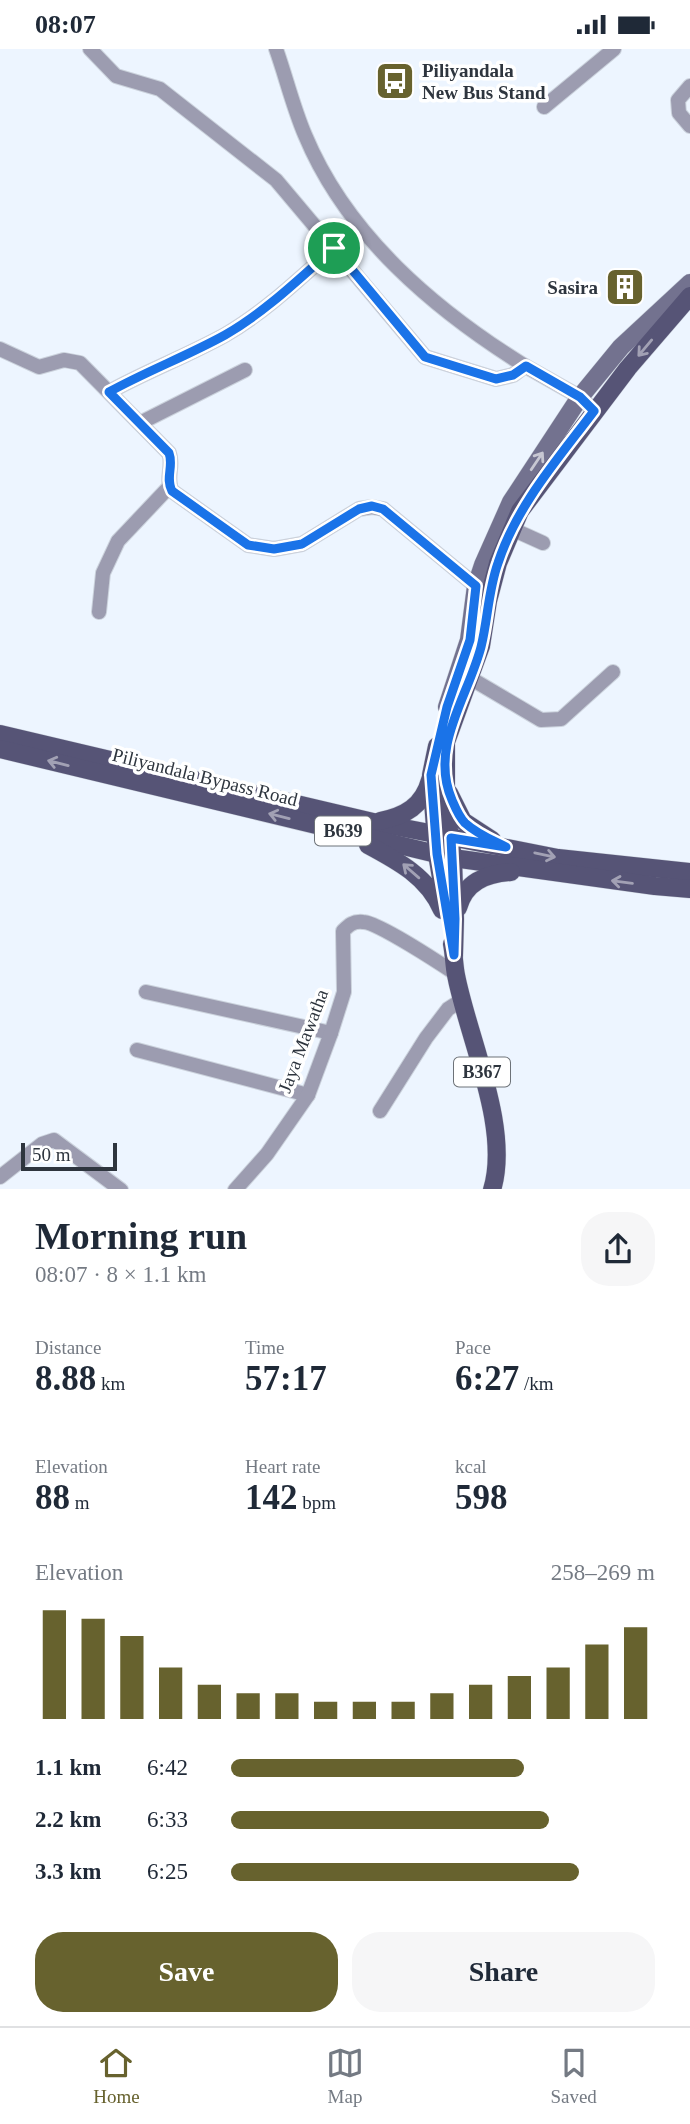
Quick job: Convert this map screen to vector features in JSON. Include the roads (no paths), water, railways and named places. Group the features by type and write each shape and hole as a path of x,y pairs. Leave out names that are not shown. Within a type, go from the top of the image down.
{"main road":[{"name":"B367","path":"438,771 481,646 483,565 512,502 580,397 621,347 690,283"},
{"name":"B367","path":"492,1189 498,1161 496,1131 456,974 454,955 443,836 446,809 438,771 447,707 470,640 483,588 498,563 520,511 594,411 690,296"},
{"name":"Piliyandala Bypass Road","path":"0,734 373,822 558,858 690,872"},
{"name":"Piliyandala Bypass Road","path":"0,749 445,856 535,871 690,889"},
{"path":"373,822 389,819 414,808 438,771"},
{"path":"438,771 463,821 506,847"},
{"path":"341,831 403,863 437,899 452,923"},
{"path":"452,923 465,890 472,883 502,873 535,871"}],"street":[{"path":"90,49 116,76 160,89 276,180 425,357 496,379 513,375 526,366"},
{"path":"276,49 305,135 330,186 382,253 455,318 526,366 580,397 594,411"},
{"path":"544,107 614,49"},
{"path":"690,86 678,100 679,113 690,126"},
{"path":"109,392 225,335 274,302 334,248"},
{"path":"0,349 39,367 64,360 80,363 169,453 172,462 172,491 248,545 274,549 302,544 359,509 372,506 383,509 483,588"},
{"path":"140,423 245,370"},
{"path":"99,612 103,573 118,541 170,486"},
{"path":"512,529 543,543"},
{"path":"470,678 541,720 561,719 613,672"},
{"name":"Jaya Mawatha","path":"236,1189 267,1154 307,1095 344,992 343,931 351,923 365,921 456,974"},
{"path":"146,992 331,1033"},
{"path":"380,1111 426,1038 448,1009 463,1000"},
{"path":"138,1050 307,1095"},
{"path":"0,1177 43,1144 54,1140 121,1189"}],"place":[{"name":"Piliyandala New Bus Stand","path":"395,81"},
{"name":"Sasira","path":"625,287"}]}
